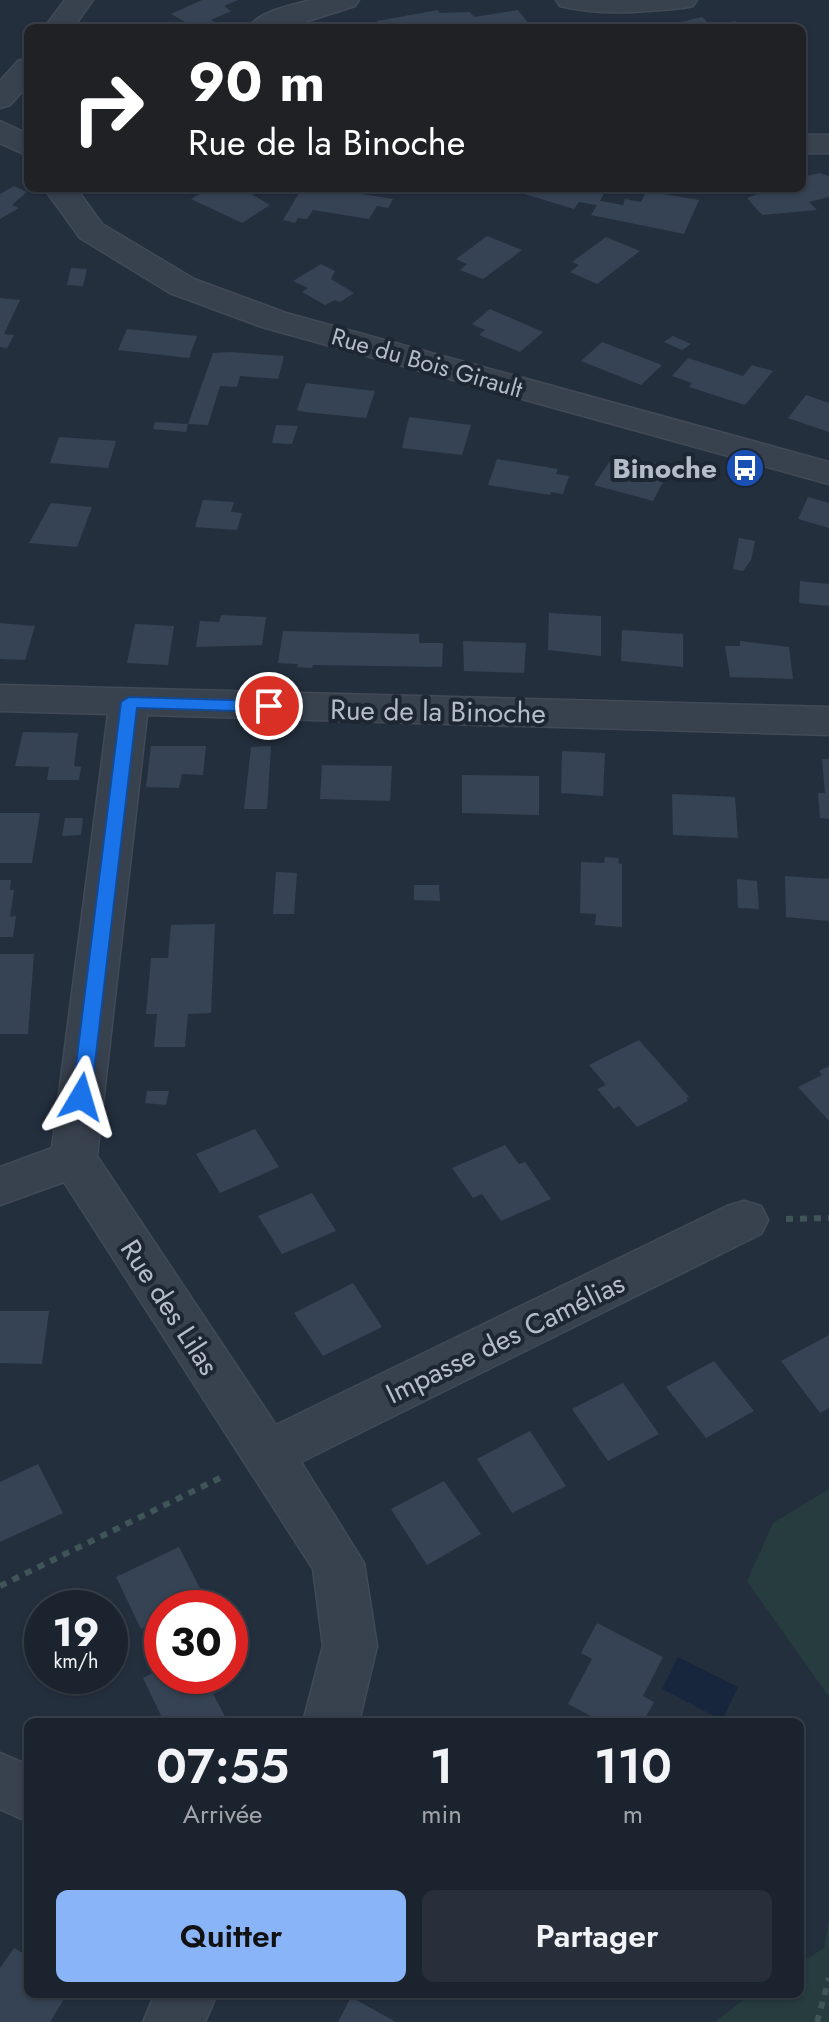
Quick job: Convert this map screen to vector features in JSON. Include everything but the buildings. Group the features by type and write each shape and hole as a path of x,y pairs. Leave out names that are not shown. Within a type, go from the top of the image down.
{"street":[{"path":"61,24 79,0"},
{"path":"271,24 298,12 345,0"},
{"path":"570,0 617,5 683,0"},
{"path":"0,99 24,72"},
{"path":"0,117 24,114"},
{"path":"0,130 24,145"},
{"path":"806,144 829,144"},
{"name":"Rue du Bois Girault","path":"63,192 91,231 182,286 274,320 829,473"},
{"name":"Rue de la Binoche","path":"0,698 829,721"},
{"path":"0,1186 74,1159 129,702"},
{"name":"Rue des Lilas","path":"74,1159 338,1563 350,1646 332,1718"},
{"name":"Impasse des Camélias","path":"266,1455 744,1220"},
{"path":"0,1780 24,1792"},
{"path":"173,2022 185,1998"}],"path":[{"path":"0,1586 266,1455"},
{"path":"817,2022 829,1978"}],"green space":[{"path":"829,1489 829,1697 747,1581 773,1523"},
{"path":"829,1919 829,2022 715,2022 746,1998 804,1998 804,1960 824,1948"}],"water":[{"path":"678,1657 738,1687 723,1718 662,1689"}],"place":[{"name":"Binoche","path":"745,468"}],"route":[{"path":"81,1097 129,702 269,706"}]}
